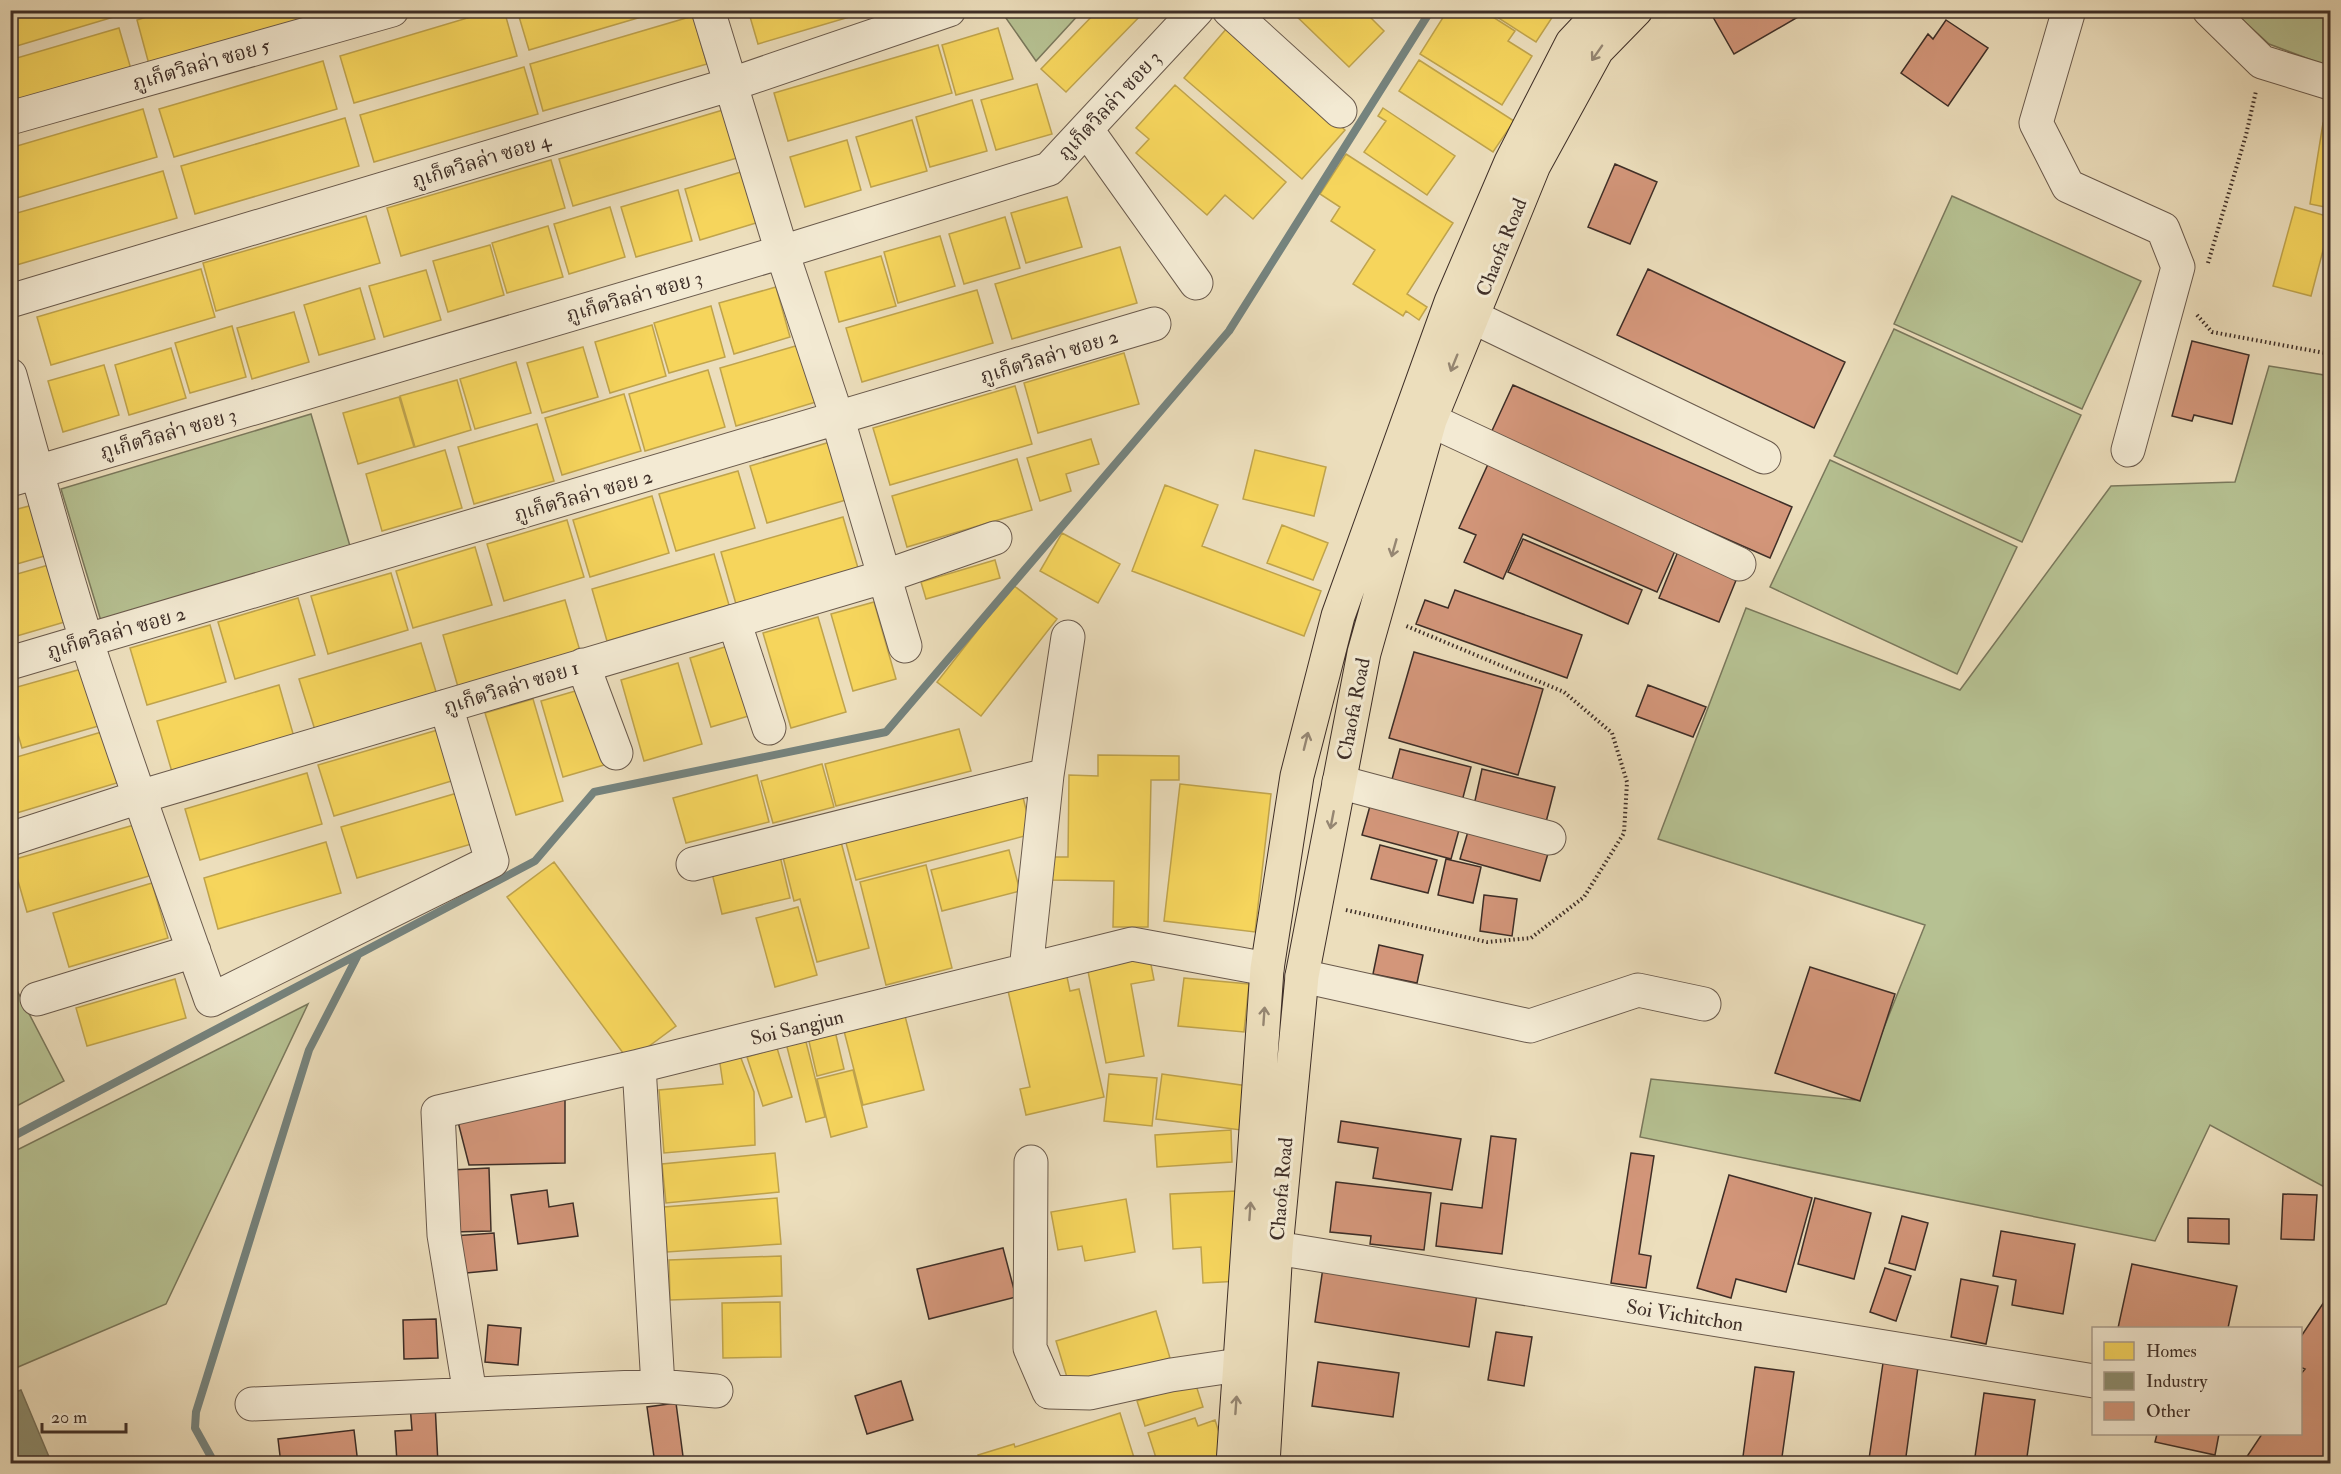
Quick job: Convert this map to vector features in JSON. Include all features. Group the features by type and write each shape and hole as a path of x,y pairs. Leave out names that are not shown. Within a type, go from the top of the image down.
{"main road":[{"name":"Chaofa Road","path":"1233,1464 1267,969 1297,776 1338,616 1451,302 1510,162 1572,43 1603,10"},
{"name":"Chaofa Road","path":"1263,1464 1276,1248 1302,976 1364,653 1430,420 1534,165 1597,50 1636,10"}],"street":[{"name":"ภูเก็ตวิลล่า ซอย 5","path":"10,118 392,10"},
{"path":"708,10 782,252 838,420 904,646"},
{"name":"ภูเก็ตวิลล่า ซอย 4","path":"10,302 732,84 949,10"},
{"name":"ภูเก็ตวิลล่า ซอย 3","path":"23,476 782,252 1049,169 1197,10"},
{"path":"1229,10 1340,111"},
{"path":"2069,10 2036,123 2068,186 2163,229 2178,267 2128,450"},
{"path":"2210,10 2262,62 2331,83"},
{"path":"1087,130 1196,283"},
{"path":"1473,317 1764,457"},
{"name":"ภูเก็ตวิลล่า ซอย 2","path":"10,663 838,420 1154,324"},
{"path":"10,375 23,476 87,641 211,1000 492,861 446,706"},
{"path":"1430,420 1739,564"},
{"name":"ภูเก็ตวิลล่า ซอย 1","path":"10,839 139,797 883,577 995,538"},
{"path":"734,621 769,728"},
{"path":"1026,970 1047,775 1068,637"},
{"path":"583,666 616,753"},
{"path":"693,864 1047,775"},
{"path":"1339,782 1549,838"},
{"name":"Soi Sangjun","path":"470,1394 444,1235 438,1112 639,1066 1132,944 1267,969"},
{"path":"37,999 194,951"},
{"path":"1302,976 1530,1026 1638,990 1704,1004"},
{"path":"639,1066 658,1386"},
{"path":"1031,1162 1030,1348 1049,1392 1090,1393 1171,1374 1239,1365"},
{"name":"Soi Vichitchon","path":"1276,1248 2092,1381"},
{"path":"252,1404 658,1386 716,1391"}],"path":[{"path":"2206,270 2246,135 2262,62"},
{"path":"2193,310 2212,332 2331,354"}],"green space":[{"path":"1001,11 1082,11 1036,61"},
{"path":"2233,11 2330,11 2330,67 2269,44"},
{"path":"1952,196 2141,281 2082,409 1894,324"},
{"path":"1894,329 2081,415 2022,542 1834,456"},
{"path":"2269,366 2330,376 2330,1190 2210,1125 2155,1241 1640,1137 1651,1079 1855,1100 1925,925 1658,839 1746,608 1960,690 2111,486 2235,482"},
{"path":"311,414 350,546 101,621 61,489"},
{"path":"1830,460 2017,547 1957,674 1770,587"},
{"path":"10,977 64,1081 11,1109 10,1109"},
{"path":"308,1004 166,1304 11,1370 11,1153"}],"building: Homes":[{"path":"10,10 115,10 117,16 10,48"},
{"path":"168,10 312,10 314,20 150,68 137,20"},
{"path":"494,10 504,10 517,56 354,103 340,56"},
{"path":"517,10 665,10 529,50"},
{"path":"748,10 873,10 758,44"},
{"path":"1098,10 1146,10 1066,92 1041,69"},
{"path":"1290,10 1363,10 1384,31 1349,67"},
{"path":"1436,10 1482,10 1515,31 1508,41 1532,56 1502,105 1420,54 1444,16"},
{"path":"1486,10 1557,10 1536,42"},
{"path":"693,16 707,64 543,111 530,64"},
{"path":"119,28 133,76 10,112 10,60"},
{"path":"998,28 1013,79 956,95 942,45"},
{"path":"1227,28 1345,130 1302,179 1184,78"},
{"path":"938,45 952,93 788,141 774,93"},
{"path":"1419,60 1514,121 1493,152 1399,91"},
{"path":"323,61 337,109 174,157 159,109"},
{"path":"524,67 538,114 374,162 360,115"},
{"path":"1037,84 1052,134 996,150 981,100"},
{"path":"1175,85 1286,182 1253,219 1225,195 1207,215 1136,153 1149,139 1136,128"},
{"path":"972,100 987,151 930,167 916,117"},
{"path":"1383,108 1455,156 1427,195 1364,152 1386,121 1378,116"},
{"path":"143,109 157,157 10,200 10,148"},
{"path":"723,110 737,158 573,206 559,159"},
{"path":"345,118 359,166 195,214 181,166"},
{"path":"912,120 927,171 871,187 856,137"},
{"path":"2323,123 2330,124 2330,208 2310,204"},
{"path":"847,140 861,190 805,207 790,157"},
{"path":"1346,154 1453,223 1407,294 1427,307 1419,320 1406,311 1403,316 1353,284 1375,250 1331,221 1340,207 1320,194"},
{"path":"551,160 565,208 401,256 387,208"},
{"path":"163,171 177,218 13,266 10,256 10,215"},
{"path":"741,172 756,223 700,240 685,189"},
{"path":"678,190 692,241 636,257 621,207"},
{"path":"1067,197 1082,247 1026,263 1011,213"},
{"path":"610,207 625,257 569,274 554,224"},
{"path":"2295,207 2330,217 2311,296 2273,286"},
{"path":"366,216 380,263 216,311 203,263"},
{"path":"1005,217 1020,268 964,284 949,234"},
{"path":"548,226 563,277 507,293 492,243"},
{"path":"940,236 955,286 898,303 884,252"},
{"path":"490,245 504,295 448,312 433,261"},
{"path":"1120,247 1137,303 1012,339 995,284"},
{"path":"881,256 896,306 839,322 825,272"},
{"path":"201,269 215,317 51,365 37,317"},
{"path":"426,270 441,320 384,337 369,286"},
{"path":"776,287 790,337 734,354 719,303"},
{"path":"360,288 375,339 319,355 304,305"},
{"path":"977,290 993,343 862,382 846,328"},
{"path":"711,306 725,357 669,373 654,323"},
{"path":"294,312 309,362 252,379 237,328"},
{"path":"652,325 666,376 610,393 595,342"},
{"path":"232,326 246,377 190,393 175,343"},
{"path":"799,345 816,402 736,426 720,368"},
{"path":"583,347 598,397 542,413 527,363"},
{"path":"171,348 186,398 129,415 115,365"},
{"path":"1124,353 1139,404 1038,433 1024,383"},
{"path":"516,362 531,413 475,429 460,379"},
{"path":"104,365 119,415 63,432 48,381"},
{"path":"708,370 725,427 645,451 629,394"},
{"path":"457,380 471,430 415,447 400,396"},
{"path":"1015,386 1032,444 890,485 873,428"},
{"path":"624,394 641,451 562,475 545,418"},
{"path":"399,397 414,447 358,464 343,413"},
{"path":"537,424 554,481 474,504 458,447"},
{"path":"1091,439 1099,464 1066,474 1071,491 1040,501 1027,458"},
{"path":"830,442 846,500 767,523 750,466"},
{"path":"445,450 462,508 382,531 366,474"},
{"path":"1255,450 1326,467 1314,516 1243,499"},
{"path":"1017,459 1032,510 907,547 892,496"},
{"path":"738,471 755,528 676,551 659,494"},
{"path":"1165,485 1218,505 1202,546 1321,591 1304,636 1132,571"},
{"path":"652,496 669,553 590,577 573,520"},
{"path":"33,505 48,555 10,566 10,511"},
{"path":"843,517 858,568 736,604 721,552"},
{"path":"567,520 584,577 504,601 487,544"},
{"path":"1282,525 1328,543 1313,580 1267,563"},
{"path":"1062,533 1120,564 1098,603 1040,571"},
{"path":"475,547 492,605 413,628 396,571"},
{"path":"714,554 729,605 607,641 592,589"},
{"path":"995,560 1000,578 926,599 921,582"},
{"path":"59,562 75,619 10,638 10,576"},
{"path":"391,573 408,630 328,654 311,596"},
{"path":"1013,585 1057,619 981,716 937,682"},
{"path":"298,598 315,655 235,679 218,622"},
{"path":"565,600 580,651 458,687 443,635"},
{"path":"874,602 896,679 853,691 831,614"},
{"path":"818,617 846,712 791,728 763,633"},
{"path":"210,625 226,682 147,705 130,648"},
{"path":"421,643 437,695 315,730 299,679"},
{"path":"731,645 752,715 711,727 690,658"},
{"path":"678,663 702,744 644,761 621,680"},
{"path":"85,668 102,725 22,748 10,708 10,689"},
{"path":"279,685 294,737 172,772 157,721"},
{"path":"589,687 611,763 563,777 541,701"},
{"path":"533,699 563,801 516,815 485,713"},
{"path":"441,729 455,780 334,816 318,765"},
{"path":"959,729 971,771 836,806 825,764"},
{"path":"105,731 120,782 10,815 10,759"},
{"path":"1098,755 1179,756 1179,780 1151,780 1148,927 1113,927 1114,881 1051,880 1051,857 1068,857 1069,775 1098,776"},
{"path":"822,764 834,807 773,823 761,781"},
{"path":"307,773 322,824 200,860 185,809"},
{"path":"757,775 769,822 686,843 673,798"},
{"path":"1180,784 1271,794 1255,932 1164,921"},
{"path":"464,791 478,842 357,878 341,827"},
{"path":"1022,793 1032,834 856,880 845,839"},
{"path":"134,825 149,876 27,912 12,860"},
{"path":"840,838 869,948 817,962 800,899 794,901 782,853"},
{"path":"326,842 341,893 218,929 204,878"},
{"path":"1009,850 1020,891 942,911 931,870"},
{"path":"779,852 790,898 722,914 711,869"},
{"path":"554,862 676,1026 629,1061 507,897"},
{"path":"926,865 952,968 886,985 860,882"},
{"path":"152,883 168,938 69,967 53,913"},
{"path":"798,907 817,975 775,987 756,918"},
{"path":"1148,949 1154,980 1131,984 1144,1056 1106,1063 1086,961"},
{"path":"1064,963 1070,991 1079,989 1104,1097 1026,1115 1020,1089 1030,1087 1006,982"},
{"path":"1184,978 1249,984 1244,1032 1178,1026"},
{"path":"175,979 186,1018 87,1046 76,1008"},
{"path":"904,1012 924,1090 863,1105 843,1027"},
{"path":"835,1031 844,1069 817,1076 808,1037"},
{"path":"804,1034 825,1117 806,1122 785,1039"},
{"path":"777,1048 792,1097 763,1106 747,1057"},
{"path":"739,1053 754,1092 755,1145 664,1153 659,1090 723,1084 719,1057"},
{"path":"853,1070 867,1127 831,1137 817,1079"},
{"path":"1109,1074 1157,1078 1152,1126 1104,1121"},
{"path":"1162,1074 1248,1086 1241,1130 1156,1119"},
{"path":"1231,1130 1232,1162 1157,1167 1155,1135"},
{"path":"775,1153 779,1192 666,1203 662,1164"},
{"path":"1237,1191 1241,1281 1203,1283 1201,1247 1173,1249 1170,1194"},
{"path":"777,1198 781,1244 667,1252 664,1207"},
{"path":"1126,1199 1135,1252 1085,1261 1082,1246 1058,1250 1051,1212"},
{"path":"781,1256 782,1296 670,1300 669,1260"},
{"path":"780,1302 781,1357 723,1358 722,1303"},
{"path":"1156,1311 1170,1358 1096,1380 1069,1384 1056,1341"},
{"path":"1195,1382 1203,1407 1145,1426 1137,1401"},
{"path":"1120,1413 1136,1464 981,1464 978,1455 1014,1444 1015,1447"},
{"path":"1195,1418 1198,1426 1215,1420 1229,1464 1158,1464 1148,1433"}],"building: Industry":[{"path":"21,1390 52,1464 10,1464 10,1394"}],"building: Other":[{"path":"1709,10 1810,10 1734,54"},
{"path":"1946,20 1988,48 1948,106 1901,73 1928,34 1933,39"},
{"path":"1615,164 1657,182 1630,244 1588,227"},
{"path":"1648,269 1845,362 1814,428 1617,335"},
{"path":"2192,341 2249,355 2232,424 2194,415 2192,421 2172,416"},
{"path":"1513,385 1792,507 1770,558 1490,435"},
{"path":"1489,462 1678,544 1657,592 1523,534 1503,579 1464,562 1476,535 1459,528"},
{"path":"1523,539 1642,590 1628,624 1508,572"},
{"path":"1679,549 1739,573 1719,622 1659,598"},
{"path":"1455,590 1582,635 1567,678 1416,624 1425,600 1448,608"},
{"path":"1414,652 1543,689 1518,775 1389,738"},
{"path":"1648,685 1706,707 1693,737 1636,716"},
{"path":"1400,749 1471,767 1461,805 1390,787"},
{"path":"1482,769 1555,787 1546,822 1474,805"},
{"path":"1373,795 1462,819 1451,859 1362,835"},
{"path":"1469,828 1549,850 1540,881 1460,859"},
{"path":"1380,845 1437,860 1428,893 1371,879"},
{"path":"1446,859 1481,867 1473,903 1438,895"},
{"path":"1484,895 1517,899 1512,936 1480,931"},
{"path":"1379,945 1423,955 1417,983 1373,974"},
{"path":"1810,967 1895,994 1860,1101 1775,1073"},
{"path":"565,1094 565,1163 469,1165 456,1114"},
{"path":"1341,1121 1461,1139 1452,1190 1373,1178 1378,1148 1338,1142"},
{"path":"1491,1136 1516,1139 1502,1254 1436,1246 1441,1203 1482,1208"},
{"path":"1631,1153 1654,1156 1639,1254 1651,1256 1646,1288 1611,1283"},
{"path":"489,1168 491,1231 453,1232 451,1170"},
{"path":"1729,1175 1812,1198 1786,1292 1736,1279 1731,1298 1697,1288"},
{"path":"1336,1182 1431,1193 1424,1250 1370,1244 1371,1236 1330,1232"},
{"path":"547,1190 549,1207 573,1203 578,1236 518,1244 511,1195"},
{"path":"2283,1194 2317,1195 2314,1240 2281,1239"},
{"path":"1815,1198 1871,1213 1854,1279 1798,1264"},
{"path":"1902,1216 1928,1223 1915,1270 1889,1263"},
{"path":"2188,1218 2229,1219 2229,1244 2188,1242"},
{"path":"2001,1231 2075,1244 2063,1314 2012,1305 2016,1280 1993,1276"},
{"path":"494,1233 497,1270 456,1274 453,1236"},
{"path":"1003,1248 1016,1297 929,1319 917,1269"},
{"path":"1324,1261 1478,1287 1469,1347 1315,1322"},
{"path":"2132,1264 2237,1286 2228,1327 2118,1327"},
{"path":"1885,1268 1911,1276 1896,1321 1870,1312"},
{"path":"1961,1279 1998,1286 1986,1344 1951,1337"},
{"path":"2330,1293 2330,1446 2318,1464 2242,1464 2261,1435 2302,1435 2302,1373 2305,1369 2302,1368 2302,1335"},
{"path":"436,1319 438,1358 404,1359 403,1320"},
{"path":"488,1325 521,1328 518,1365 485,1362"},
{"path":"1496,1332 1532,1337 1524,1386 1488,1380"},
{"path":"1318,1362 1399,1373 1393,1417 1312,1406"},
{"path":"1883,1363 1918,1367 1905,1464 1869,1459"},
{"path":"1755,1367 1794,1372 1781,1464 1742,1464"},
{"path":"901,1381 913,1420 867,1434 855,1396"},
{"path":"1984,1393 2035,1400 2026,1464 1974,1464"},
{"path":"435,1403 438,1464 397,1462 395,1431 412,1430 410,1405"},
{"path":"676,1403 684,1464 655,1464 647,1407"},
{"path":"354,1430 358,1464 281,1464 278,1439"},
{"path":"2157,1435 2219,1435 2215,1455 2155,1442"}],"waterway":[{"path":"10,1138 535,861 594,792 886,732 1229,331 1431,10"},
{"path":"215,1464 195,1428 196,1412 309,1050 358,955"}]}
